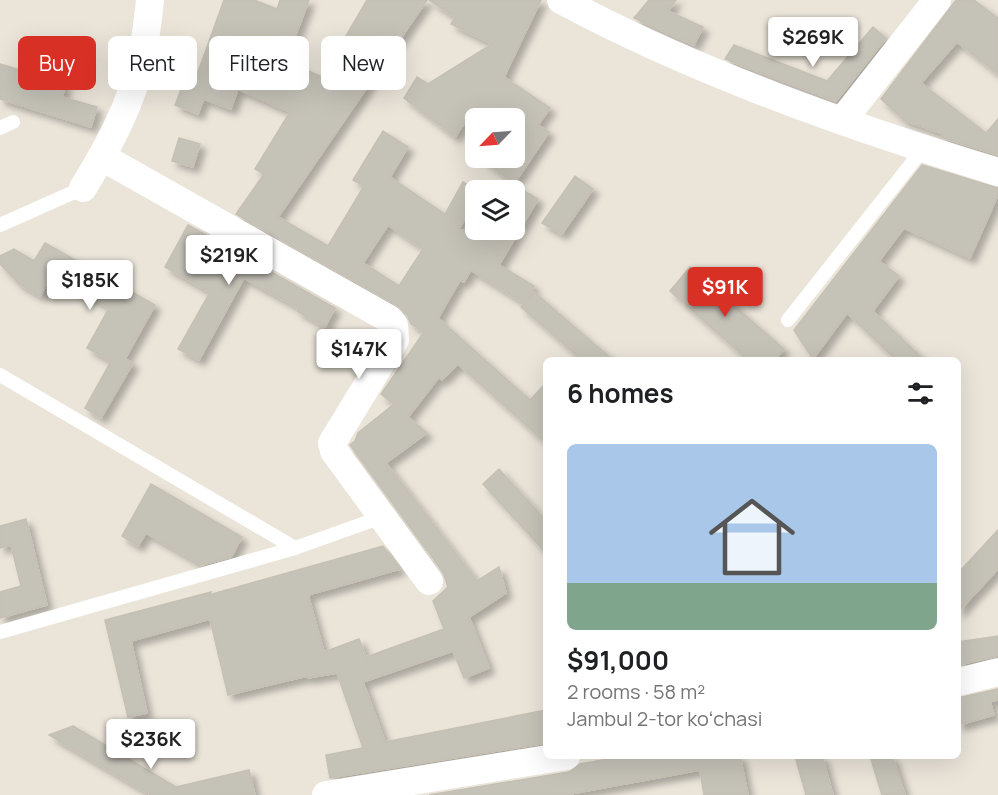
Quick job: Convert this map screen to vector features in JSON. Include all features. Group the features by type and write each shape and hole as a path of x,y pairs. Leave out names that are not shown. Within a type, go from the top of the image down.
{"street":[{"path":"83,188 102,157 133,88 143,55 150,0"},
{"path":"561,0 627,35 842,121 998,172"},
{"path":"842,121 938,0"},
{"path":"102,157 389,319 394,325 395,340 332,443 334,451 429,581"},
{"path":"961,681 998,672"},
{"path":"326,795 548,759"}],"lane":[{"path":"788,320 922,149"},
{"path":"0,225 83,188"},
{"path":"0,375 295,548"},
{"path":"0,632 295,548 382,517"}],"building":[{"path":"224,0 254,0 277,9 280,0 309,0 295,36 211,36"},
{"path":"367,0 427,0 402,36 346,36"},
{"path":"429,0 541,0 504,77 550,108 538,125 549,132 525,168 525,108 465,108 465,122 455,137 404,98 417,77 428,84 492,44 451,24 455,17"},
{"path":"649,0 676,0 668,11 703,27 694,45 634,18"},
{"path":"956,0 974,0 998,18 998,74 957,42 921,83 986,133 998,119 998,155 941,137 943,134 904,120 881,99"},
{"path":"873,27 886,38 836,101 725,59 734,45 827,81"},
{"path":"209,42 209,90 238,90 231,109 204,99 198,114 175,105 181,90 197,90 197,72"},
{"path":"0,64 18,69 18,90 64,90 62,97 97,107 91,127 0,99"},
{"path":"309,71 321,77 321,90 365,90 278,217 328,246 364,186 353,180 383,131 408,147 390,177 445,214 463,182 465,183 465,218 458,230 465,230 465,240 514,240 499,265 534,286 527,300 534,292 610,357 579,357 521,307 524,303 471,270 464,282 460,280 438,318 530,400 543,386 543,440 458,364 442,380 439,377 408,417 427,433 386,463 477,581 499,567 506,593 469,617 489,668 464,678 453,651 363,682 385,742 543,711 543,743 330,778 326,755 363,748 337,673 308,678 307,676 228,695 210,619 131,641 147,713 128,717 105,620 211,592 209,595 383,546 400,569 308,595 324,652 359,639 366,657 444,629 433,601 448,587 443,572 350,445 355,441 358,433 394,404 381,394 424,332 411,324 407,314 397,305 236,214 264,174 255,169 290,112 240,90 309,90","holes":["388,225 423,249 399,286 363,263"]},
{"path":"179,138 200,144 193,167 172,161"},
{"path":"922,165 998,188 998,195 970,258 904,228 879,261 899,276 873,311 921,357 893,357 847,313 814,357 812,357 794,330"},
{"path":"494,168 525,168 517,180 509,180"},
{"path":"575,176 593,189 562,234 542,223"},
{"path":"525,191 538,199 525,221"},
{"path":"188,225 335,308 325,327 297,311 299,308 244,278 199,360 178,349 210,292 165,267"},
{"path":"45,243 155,305 125,359 133,363 101,418 85,408 111,361 87,348 109,308 52,275 40,296 19,284 0,264 0,256 14,249 34,261"},
{"path":"690,267 784,349 777,357 745,357 670,291"},
{"path":"499,469 543,518 543,550 483,484"},
{"path":"151,484 242,537 231,557 202,565 146,533 138,546 122,536"},
{"path":"26,519 47,605 0,618 0,592 21,586 11,545 0,548 0,526"},
{"path":"998,530 998,569 961,609 961,570"},
{"path":"998,636 998,656 961,664 961,642"},
{"path":"998,689 998,700 990,701 994,715 961,724 961,697"},
{"path":"73,726 176,787 249,770 255,795 151,795 49,735"},
{"path":"608,759 741,759 748,795 704,795 700,770 565,795 429,795 569,772 580,764"},
{"path":"796,759 823,759 833,795 806,795"},
{"path":"871,759 893,759 905,795 882,795"}]}
